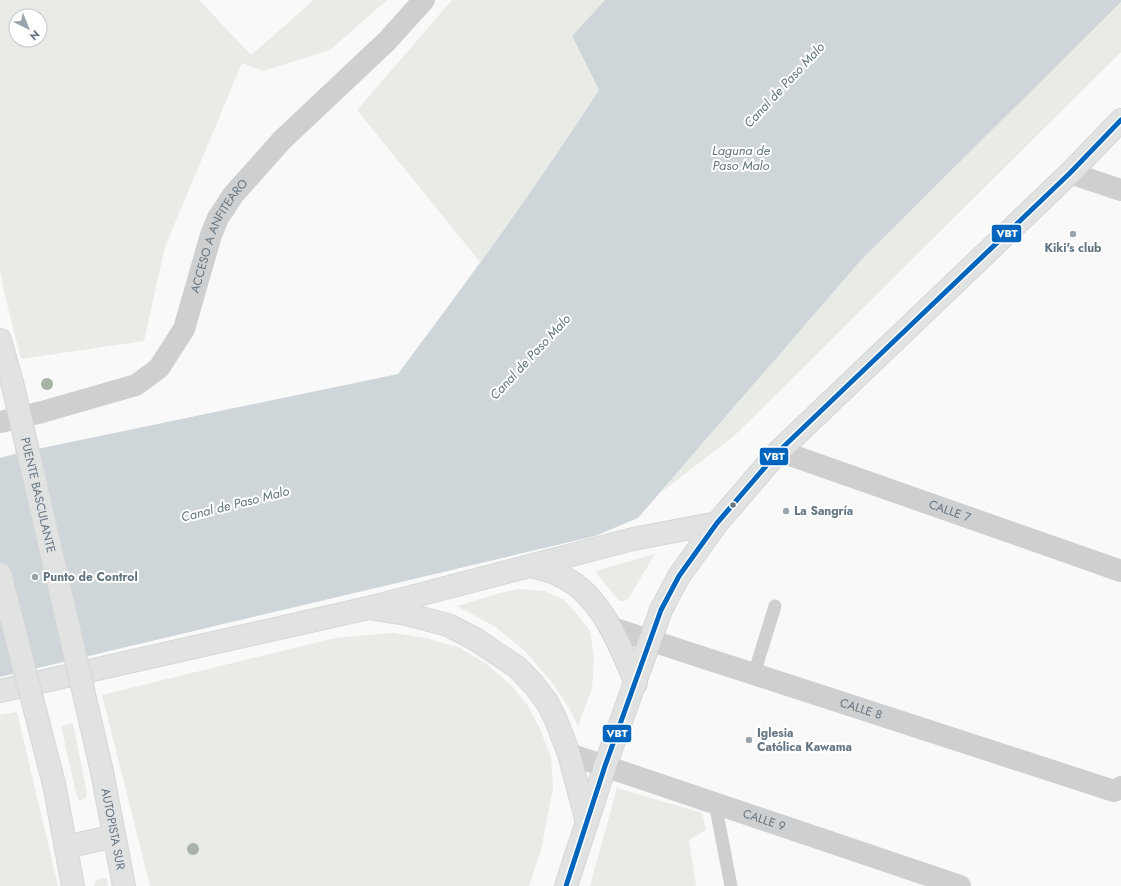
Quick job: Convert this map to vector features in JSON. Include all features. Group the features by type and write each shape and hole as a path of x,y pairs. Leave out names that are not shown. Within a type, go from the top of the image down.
{"main road":[{"path":"566,886 605,766 661,610 679,576 717,523 779,451 1070,172 1121,120"},
{"name":"PUENTE BASCULANTE","path":"0,340 12,382 102,772"},
{"path":"0,692 368,608 633,538 717,523"},
{"path":"531,566 556,573 573,583 587,595 601,612 622,650 636,683"},
{"path":"0,574 54,784 73,886"},
{"path":"368,608 406,614 448,625 475,639 518,668 547,702 556,720 569,754 587,822"},
{"name":"AUTOPISTA SUR","path":"102,772 124,886"},
{"path":"66,847 114,836"}],"street":[{"name":"ACCESO A ANFITEARO","path":"0,422 42,412 136,384 159,368 184,329 211,235 218,218 233,195 282,140 387,41 424,0"},
{"path":"1070,172 1121,190"},
{"name":"CALLE 7","path":"779,451 1121,572"},
{"name":"CALLE 8","path":"609,627 1117,789"},
{"name":"CALLE 9","path":"569,754 960,886"}],"lane":[{"path":"754,674 775,606"},
{"path":"715,803 731,886"}],"shaded area":[{"path":"0,0 199,0 251,55 314,0 387,0 330,50 263,71 242,63 165,247 144,341 21,359 4,292 0,269"},
{"path":"452,0 605,0 572,36 599,90 566,142 480,262 357,110"},
{"path":"1121,2 1121,52 733,437 660,493 862,259"},
{"path":"655,554 628,599 624,601 619,601 595,571"},
{"path":"519,589 544,591 563,599 590,631 594,658 592,688 578,726 569,708 552,682 524,650 494,626 457,606"},
{"path":"393,633 426,638 460,648 488,665 511,685 528,706 540,729 551,757 553,788 541,850 529,886 150,886 102,695 335,638"},
{"path":"17,712 58,886 0,886 0,715"},
{"path":"73,723 87,794 85,798 80,800 77,797 61,726"},
{"path":"617,788 702,813 706,830 689,840 696,886 590,886"},
{"path":"102,878 107,879 108,886 94,886 96,880"}],"water":[{"name":"Laguna de Paso Malo","path":"605,0 1121,0 1121,2 862,259 638,518 595,536 0,677 0,458 398,374 526,198 599,90 572,36"}],"transit line":[{"name":"VBT","path":"566,886 605,766 661,610 679,576 717,523 779,451 1070,173 1121,120"}],"place":[{"name":"Kiki's club","path":"1073,234"},
{"name":"La Sangría","path":"786,511"},
{"name":"Punto de Control","path":"35,577"},
{"name":"Iglesia Católica Kawama","path":"749,740"}],"water label":[{"name":"Canal de Paso Malo","path":"784,85"},
{"name":"Canal de Paso Malo","path":"530,357"},
{"name":"Canal de Paso Malo","path":"235,504"}]}
